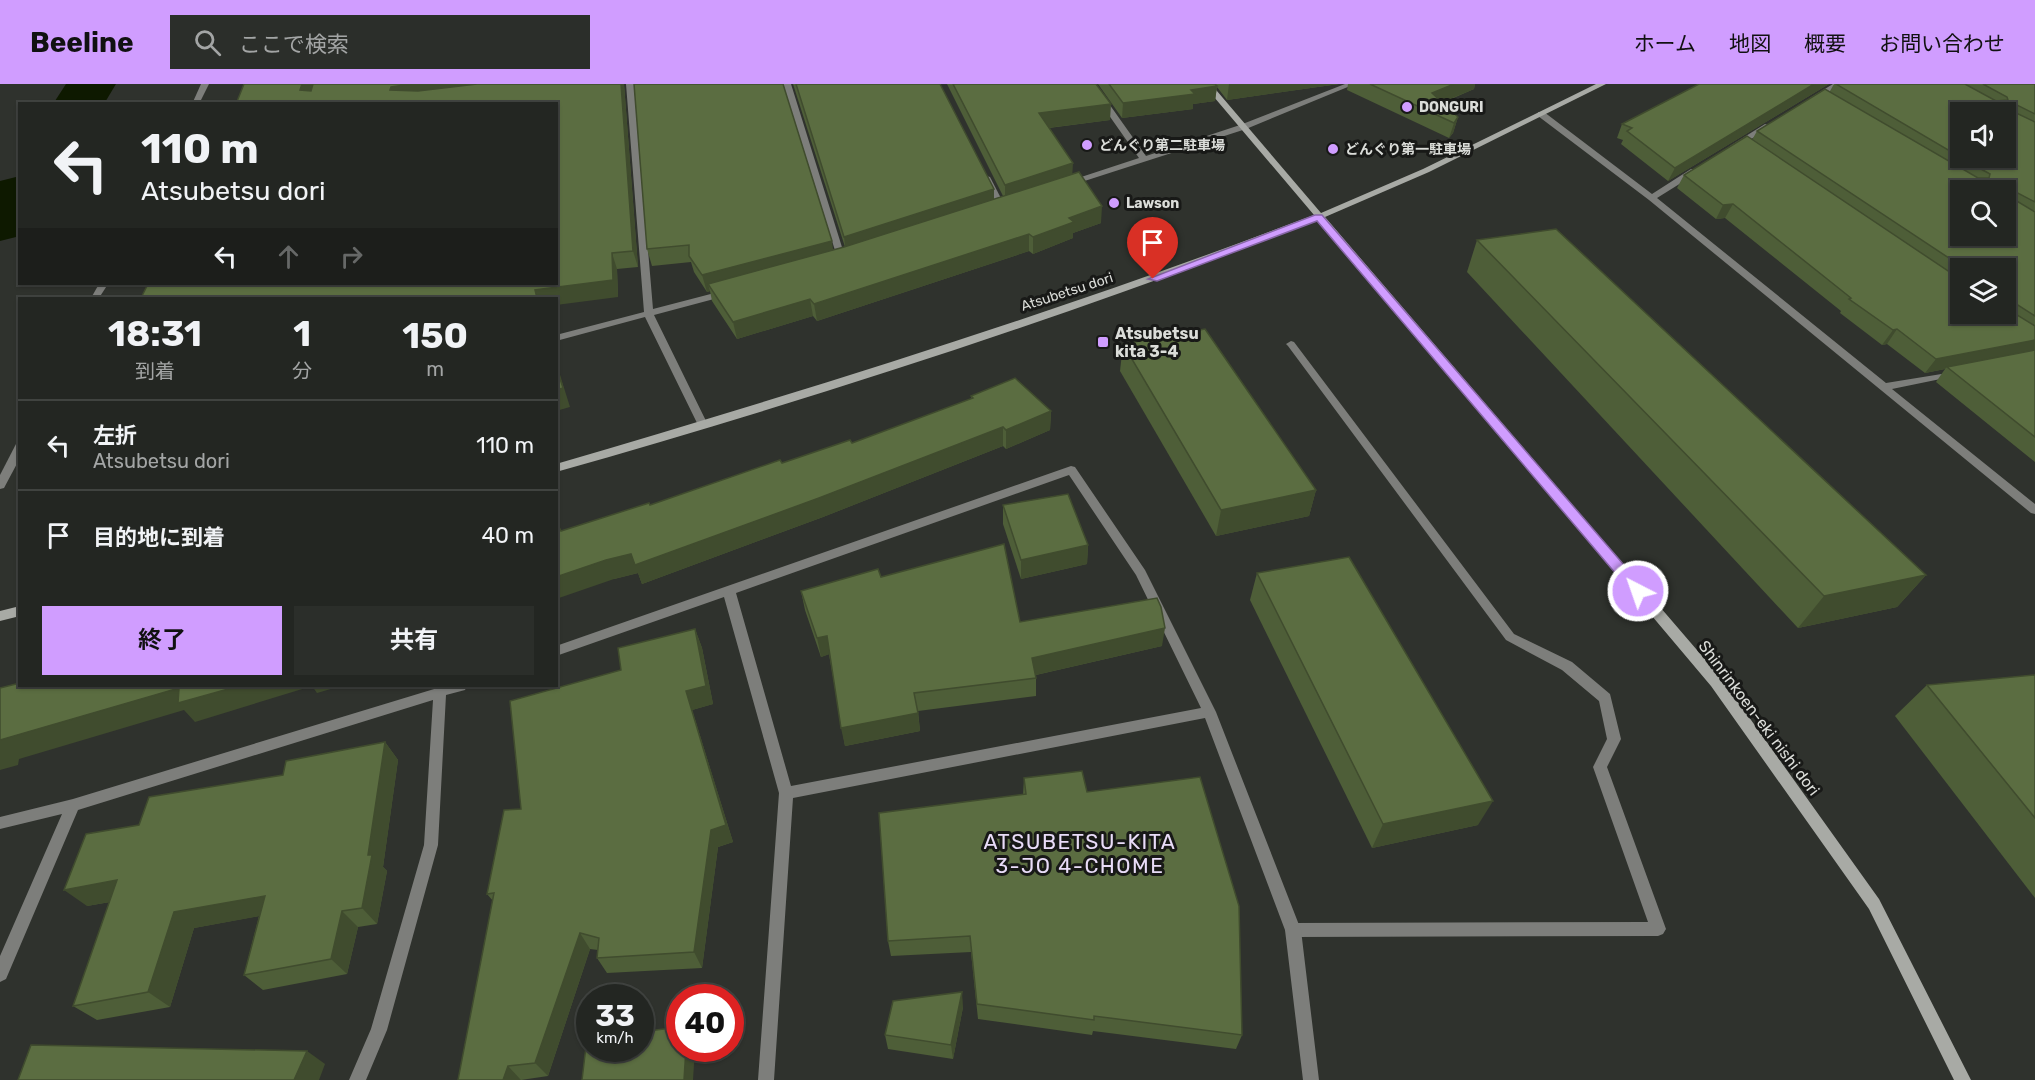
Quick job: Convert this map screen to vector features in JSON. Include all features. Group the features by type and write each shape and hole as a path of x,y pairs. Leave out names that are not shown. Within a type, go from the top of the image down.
{"main road":[{"name":"Shinrinkoen-eki nishi dori","path":"1207,84 1716,682 1874,904 1963,1080"},
{"name":"Atsubetsu dori","path":"558,467 703,425 1163,276 1319,217 1602,84"},
{"path":"0,616 18,612"}],"street":[{"path":"196,102 205,84"},
{"path":"630,84 649,315 703,425"},
{"path":"787,84 842,260"},
{"path":"1091,84 1143,158"},
{"path":"1326,84 1334,91"},
{"path":"1056,189 1143,158 1243,127 1351,84"},
{"path":"1808,102 1838,84"},
{"path":"1818,96 1828,102"},
{"path":"1541,114 1652,198 2035,510"},
{"path":"1730,149 1779,119"},
{"path":"1739,142 1749,149"},
{"path":"981,167 1002,208"},
{"path":"1652,198 1701,167"},
{"path":"990,212 1013,204"},
{"path":"831,264 854,256"},
{"path":"558,338 740,289"},
{"path":"1291,344 1510,637 1567,666 1605,698 1614,739 1600,767 1658,929 1293,930"},
{"path":"1884,387 1965,371"},
{"path":"0,485 15,462"},
{"path":"558,650 1071,470 1141,573 1209,712 1293,930 1311,1080"},
{"path":"729,591 786,793 766,1080"},
{"path":"0,823 73,805 457,687"},
{"path":"357,1080 379,1030 431,845 440,693"},
{"path":"786,793 1209,712"},
{"path":"0,974 73,805"}],"building":[{"path":"244,84 302,84 300,90 311,91 313,84 411,84 391,87 390,90 418,91 477,84 621,84 633,251 612,253 613,280 535,290 537,297 142,297 148,285 558,285 558,102 237,102"},
{"path":"634,84 783,84 832,241 702,275 689,256 689,245 647,249"},
{"path":"796,84 940,84 994,189 844,237"},
{"path":"953,84 1096,84 1111,104 1039,113 1073,163 1005,185"},
{"path":"1109,84 1215,84 1217,86 1191,90 1195,94 1123,103"},
{"path":"1370,84 1454,84 1432,93 1458,117 1454,123"},
{"path":"1699,84 1814,84 1675,168 1627,131 1632,128 1622,124"},
{"path":"1836,84 1965,84 1996,101 2008,100 2007,97 1983,84 2035,84 2035,114 2016,104 2016,102 1950,102 1950,151"},
{"path":"1825,89 1950,162 1950,168 1961,168 1978,178 1989,178 1990,174 1979,168 2016,168 2016,113 2035,122 2035,202 2016,192 2016,180 1950,180 1950,246 2016,246 2016,201 2035,212 2035,316 2016,304 2016,258 1950,259 1757,131"},
{"path":"1747,136 1950,272 1950,324 2016,324 2016,314 2035,326 2035,340 1936,359 1897,329 1893,330 1849,299 1851,298 1733,204 1723,205 1684,175"},
{"path":"1079,172 1102,206 1069,218 1074,222 1033,237 1029,234 814,304 810,299 733,322 708,284 844,247"},
{"path":"1556,229 1926,575 1824,596 1477,240"},
{"path":"1205,329 1316,490 1221,510 1123,344"},
{"path":"2035,350 2035,437 1947,367"},
{"path":"558,372 563,388 558,389"},
{"path":"1015,378 1051,411 1006,430 1003,427 819,498 635,565 631,554 558,576 558,527 561,531 649,503 650,505 780,460 782,463 850,440 852,443 973,398 971,396"},
{"path":"1068,494 1088,545 1021,560 1003,505"},
{"path":"1004,544 1020,622 1157,598 1165,628 1032,658 1036,678 914,693 918,713 841,728 827,636 817,638 801,591 878,569 881,577"},
{"path":"1349,557 1493,801 1383,824 1257,573"},
{"path":"695,629 706,686 686,691 726,825 711,830 694,952 597,958 599,938 580,933 535,1063 508,1066 503,1080 458,1080 494,893 487,894 504,810 521,809 510,701 621,670 618,648"},
{"path":"2035,675 2035,818 1927,685"},
{"path":"18,684 18,687 235,687 178,703 179,688 0,740 0,688"},
{"path":"385,742 368,855 372,855 362,908 342,911 331,959 244,975 265,896 174,912 148,992 73,1006 117,880 64,890 86,834 139,825 149,797 283,775 286,761"},
{"path":"1082,771 1087,792 1200,777 1239,906 1242,1035 1094,1016 1094,1020 977,1004 970,936 888,941 879,813 1026,794 1024,778"},
{"path":"962,992 951,1045 885,1035 893,1001"},
{"path":"666,1029 666,1062 685,1062 684,1080 582,1080 584,1062 654,1062 654,1030"},
{"path":"31,1045 307,1051 294,1080 18,1080"}],"waterway":[{"path":"79,102 91,84"},
{"path":"0,223 18,196"}],"place":[{"name":"DONGURI","path":"1407,107"},
{"name":"どんぐり第二駐車場","path":"1087,145"},
{"name":"どんぐり第一駐車場","path":"1333,149"},
{"name":"Lawson","path":"1114,203"},
{"name":"Atsubetsu kita 3-4","path":"1103,342"}],"district":[{"name":"ATSUBETSU-KITA 3-JO 4-CHOME","path":"1080,853"}],"route":[{"path":"1153,279 1319,217 1638,591"}]}
